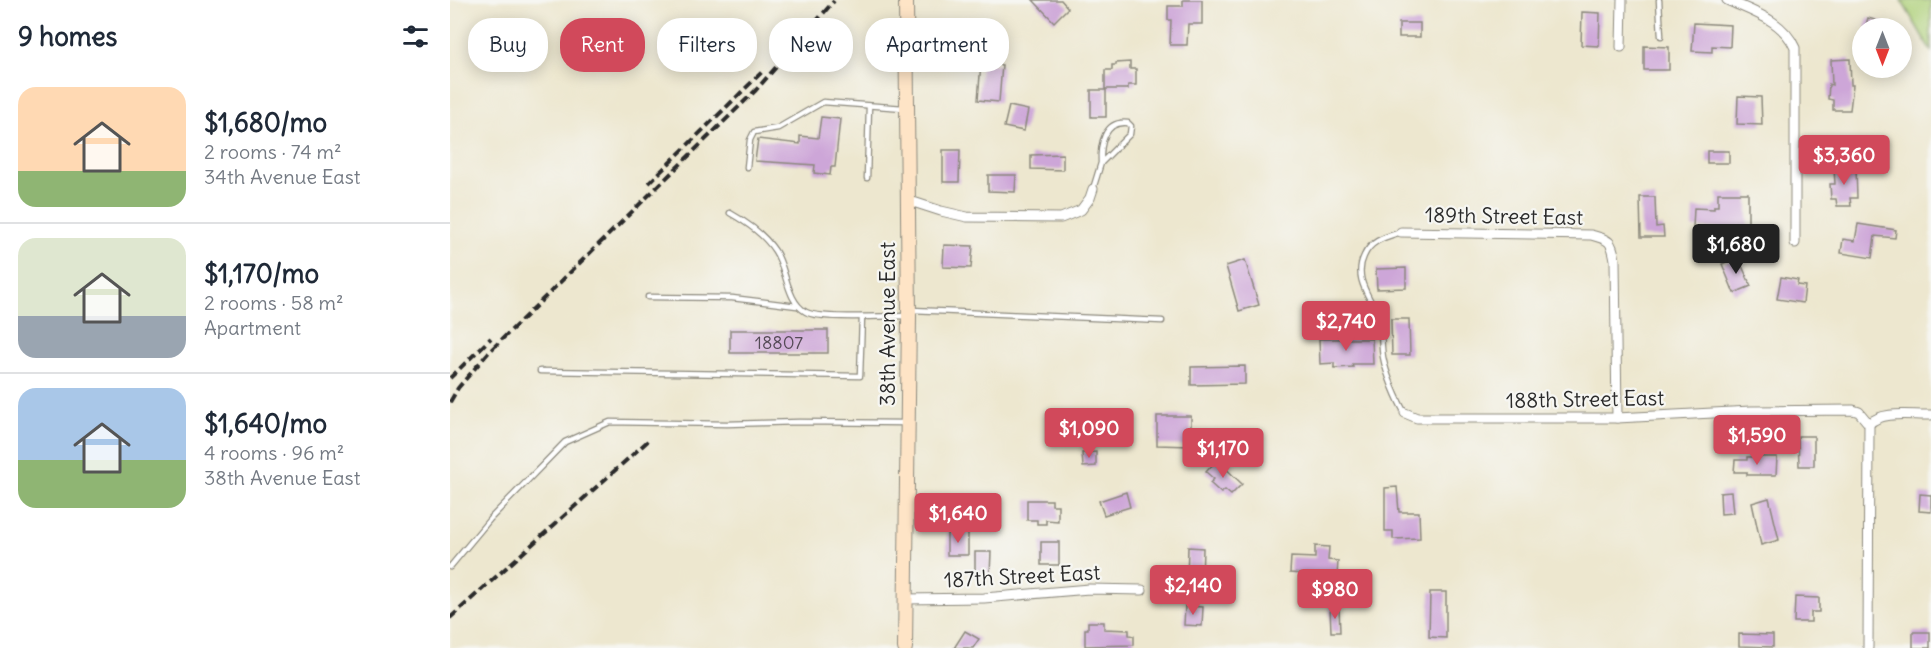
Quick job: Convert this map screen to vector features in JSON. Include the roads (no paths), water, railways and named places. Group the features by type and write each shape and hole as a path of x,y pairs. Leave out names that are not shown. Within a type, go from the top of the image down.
{"street":[{"name":"38th Avenue East","path":"905,648 909,313 906,0"},
{"path":"1621,47 1622,0"},
{"path":"1727,0 1781,27 1795,48 1795,243"},
{"path":"907,200 967,217 1061,218 1081,210 1090,198 1093,189"},
{"name":"189th Street East","path":"1401,232 1592,235 1605,239 1611,245 1615,260 1617,418"},
{"name":"188th Street East","path":"1406,413 1417,418 1617,418 1750,411 1853,410 1859,412 1869,424"},
{"path":"1868,648 1869,424 1883,417 1931,415"},
{"name":"187th Street East","path":"904,599 995,597 1089,589 1142,590"}],"lane":[{"path":"1659,0 1661,36"},
{"path":"747,167 750,140 754,132 777,128 823,102 907,108"},
{"path":"867,178 869,106"},
{"path":"1093,189 1101,164 1100,153 1106,133 1114,125 1128,123 1132,130 1127,140 1101,164"},
{"path":"730,213 752,225 776,252 797,306"},
{"path":"1401,232 1380,238 1372,243 1363,257 1362,274 1365,294 1379,318 1384,361 1406,413"},
{"path":"648,297 732,298 797,306 808,314 862,317 909,313 1162,321"},
{"path":"540,371 860,376 862,317"},
{"path":"450,567 490,519 565,442 610,422 907,423"}],"railway":[{"path":"450,402 458,388 489,352 756,90 834,1"},
{"path":"649,183 763,71"},
{"path":"450,378 491,338"},
{"path":"450,618 650,439"}]}
